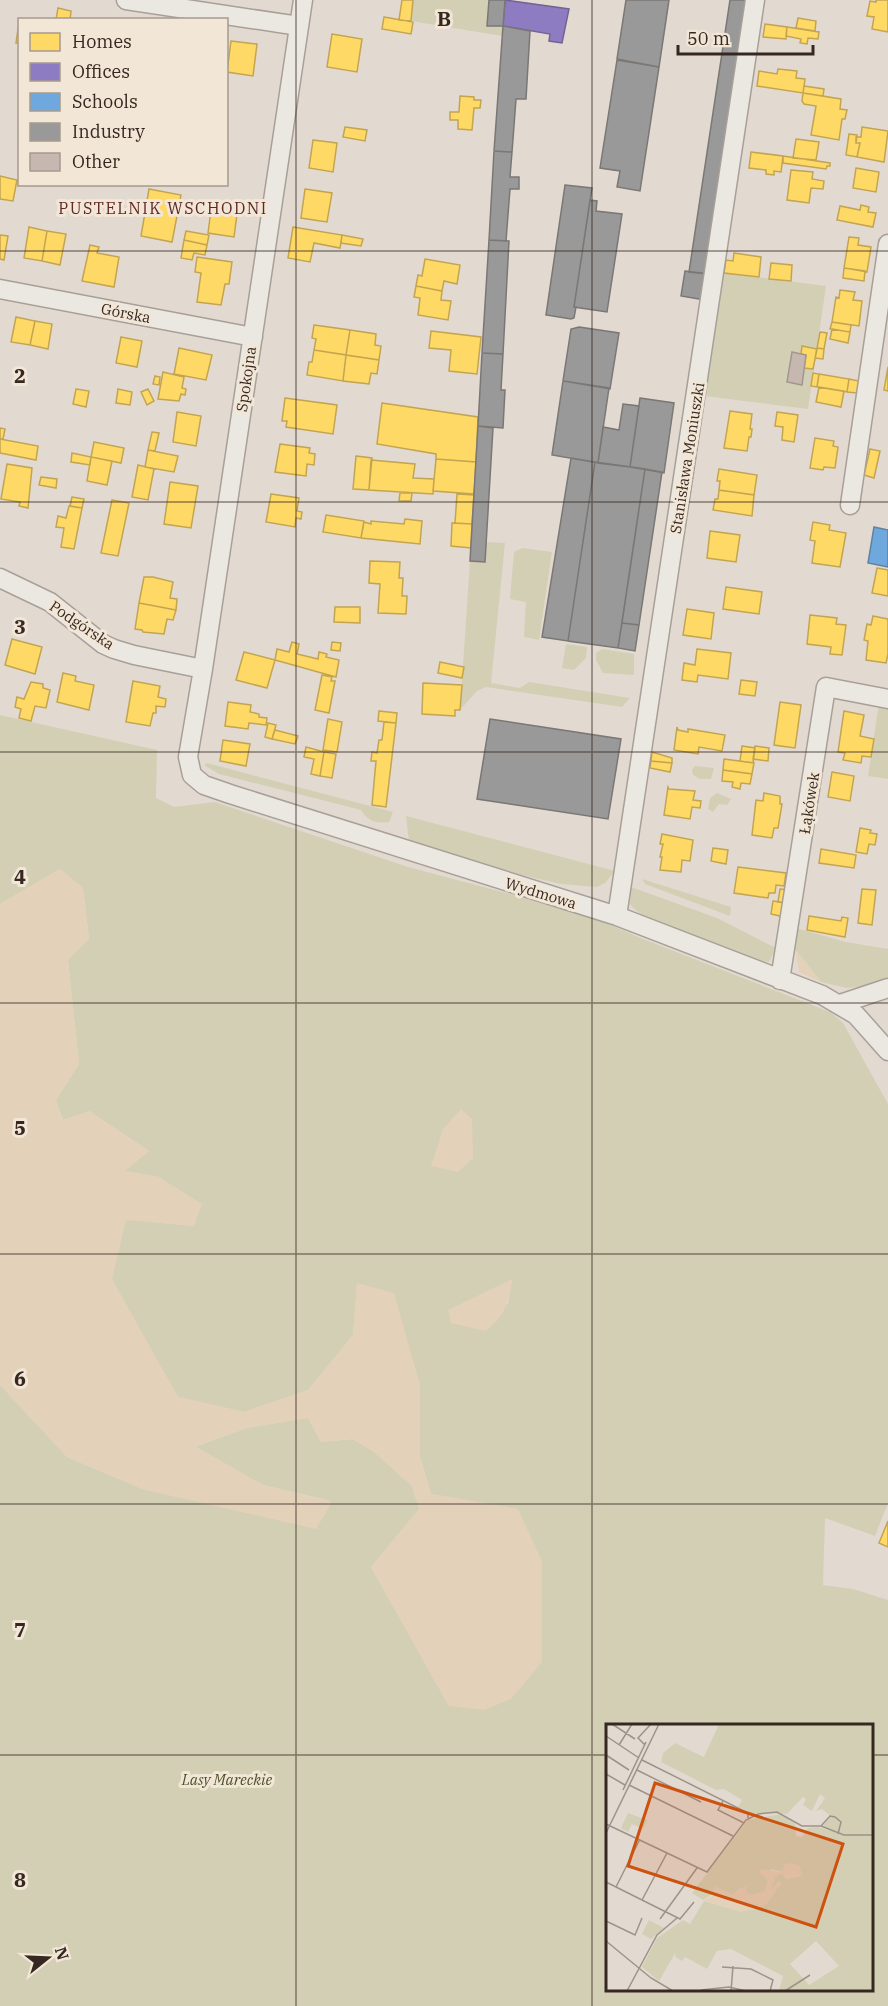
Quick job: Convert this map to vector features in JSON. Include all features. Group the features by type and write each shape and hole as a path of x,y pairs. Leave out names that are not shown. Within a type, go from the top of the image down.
{"street":[{"path":"126,0 299,26"},
{"name":"Spokojna","path":"188,757 303,0"},
{"name":"Stanisława Moniuszki","path":"618,916 755,0"},
{"path":"850,505 888,244"},
{"name":"Górska","path":"0,289 253,337"},
{"name":"Podgórska","path":"0,578 50,602 103,644 114,649 203,669"},
{"name":"Łąkówek","path":"780,980 826,687 888,699"},
{"name":"Wydmowa","path":"188,757 192,775 204,785 459,868 618,916 822,995 856,1014 888,1051"},
{"path":"840,1004 888,988"}],"green space":[{"path":"413,0 505,0 502,36 411,21"},
{"path":"724,273 826,286 808,409 705,396"},
{"path":"486,542 505,543 491,683 520,688 529,682 630,698 622,707 486,687 477,691 460,710 470,561 485,562"},
{"path":"522,548 552,552 539,640 524,637 526,602 510,599 514,552"},
{"path":"566,644 587,647 586,658 574,670 562,668"},
{"path":"602,649 634,654 634,675 603,673 596,660 596,653"},
{"path":"879,703 888,704 888,779 868,776"},
{"name":"Lasy Mareckie","path":"0,715 157,750 156,798 174,807 215,802 408,867 607,923 830,1012 843,1023 888,1104 888,1503 875,1536 825,1518 823,1585 853,1589 888,1600 888,2006 0,2006 0,1385 67,1457 145,1490 331,1501 263,1485 194,1447 247,1428 308,1418 321,1442 353,1439 374,1452 412,1486 419,1509 371,1567 449,1706 518,1509 431,1494 420,1456 420,1385 357,1284 353,1335 308,1390 244,1412 178,1397 111,1279 126,1219 193,1226 159,1177 124,1171 149,1151 89,1111 63,1121 56,1100 79,1064 68,960 89,938 83,888 60,869 0,904","holes":["512,1280 508,1304 467,1325 451,1323"]},
{"path":"207,763 393,812 389,822 376,822 366,817 361,810 219,774 204,765"},
{"path":"695,766 714,768 711,779 700,779 693,775 692,770"},
{"path":"717,793 731,799 727,805 719,804 713,812 708,809 710,798"},
{"path":"406,816 615,871 605,883 597,887 561,884 517,874 409,842"},
{"path":"642,879 731,907 730,916 645,884"},
{"path":"631,887 717,918 776,948 769,962 716,948 675,933 656,924 630,904"},
{"path":"796,928 846,942 888,949 888,978 881,985 847,988 821,982 795,949"}],"sand":[{"path":"60,869 83,888 89,938 68,960 79,1064 56,1100 62,1120 89,1111 149,1151 125,1171 159,1177 202,1204 194,1226 126,1220 112,1279 178,1397 244,1412 308,1390 353,1335 357,1283 394,1293 420,1385 420,1456 431,1494 518,1509 542,1561 542,1662 511,1699 484,1710 449,1706 371,1567 419,1509 412,1486 374,1452 352,1439 321,1442 308,1418 247,1428 195,1446 263,1485 332,1502 316,1529 145,1490 67,1457 0,1385 0,904"},
{"path":"795,949 821,982 799,972"},
{"path":"461,1109 472,1119 473,1158 458,1172 431,1166 443,1129"},
{"path":"512,1279 502,1314 486,1331 451,1323 448,1310"}],"building: Homes":[{"path":"402,0 413,0 411,21 399,20"},
{"path":"876,0 888,0 888,32 872,29 874,17 867,16 870,1 876,2"},
{"path":"58,8 71,11 70,18 56,18"},
{"path":"384,17 413,22 411,34 382,29"},
{"path":"798,18 816,21 815,31 796,28"},
{"path":"765,24 787,27 786,39 763,37"},
{"path":"787,27 819,32 818,39 808,38 807,44 800,43 801,39 786,36"},
{"path":"332,34 362,39 357,72 327,67"},
{"path":"231,41 257,44 253,76 228,72"},
{"path":"778,69 797,71 796,78 805,79 803,93 757,86 759,71 777,74"},
{"path":"804,86 824,89 823,96 803,93"},
{"path":"803,93 841,99 840,109 847,110 845,119 842,119 839,140 811,135 816,106 804,104"},
{"path":"460,96 481,100 480,108 474,108 472,130 458,129 458,120 450,120 450,112 459,112"},
{"path":"345,127 367,130 365,141 343,137"},
{"path":"862,127 888,131 884,162 857,157 860,143 856,143 856,137 861,137"},
{"path":"849,134 857,135 856,143 860,143 857,157 846,155"},
{"path":"796,139 819,142 816,160 793,158"},
{"path":"313,140 337,143 333,172 309,168"},
{"path":"751,152 783,156 781,172 774,171 774,175 766,174 766,170 749,168"},
{"path":"783,156 830,163 830,166 826,169 783,163"},
{"path":"856,168 879,172 876,192 853,188"},
{"path":"791,170 813,172 812,179 824,181 823,189 811,188 809,203 787,200"},
{"path":"0,176 17,180 13,201 0,199"},
{"path":"149,189 181,195 172,242 141,236"},
{"path":"305,189 332,193 327,222 301,218"},
{"path":"861,205 869,207 868,212 876,213 873,227 837,220 840,206 860,210"},
{"path":"211,210 237,214 234,237 208,233"},
{"path":"29,227 47,231 42,261 24,258"},
{"path":"293,227 342,235 340,248 314,243 310,262 288,258"},
{"path":"47,231 66,234 60,265 42,261"},
{"path":"186,231 209,235 207,245 184,240"},
{"path":"0,235 8,236 4,260 0,259"},
{"path":"342,235 363,239 361,246 341,243"},
{"path":"849,237 859,238 858,245 871,247 867,272 844,268"},
{"path":"184,240 207,245 205,255 194,253 192,260 181,258"},
{"path":"90,245 99,247 97,253 119,257 114,287 82,281"},
{"path":"734,253 761,257 759,277 724,273 726,260 733,261"},
{"path":"197,257 232,262 229,284 225,284 221,305 197,302 201,273 195,272"},
{"path":"425,259 460,265 457,284 444,281 442,291 416,286 418,275 422,276"},
{"path":"771,263 792,265 791,281 769,279"},
{"path":"844,268 865,271 864,281 843,278"},
{"path":"416,286 442,291 441,300 451,301 448,320 418,315 420,298 414,297"},
{"path":"840,290 855,292 853,300 862,301 859,326 832,322 836,297 839,298"},
{"path":"16,317 35,321 30,345 11,342"},
{"path":"35,321 52,324 48,349 30,345"},
{"path":"832,322 851,325 850,332 830,329"},
{"path":"314,325 350,330 346,355 314,350 316,339 312,338"},
{"path":"832,329 850,332 848,343 830,339"},
{"path":"350,330 376,334 375,345 381,346 379,360 346,355"},
{"path":"431,331 481,337 477,374 449,371 451,350 429,348"},
{"path":"820,332 827,333 824,349 817,348"},
{"path":"121,337 142,341 137,367 116,363"},
{"path":"802,346 817,349 813,369 804,368 806,355 801,354"},
{"path":"179,348 212,355 206,380 174,374"},
{"path":"817,348 824,349 823,359 815,358"},
{"path":"314,350 346,355 343,381 307,375"},
{"path":"346,355 379,360 377,374 371,373 369,384 343,381"},
{"path":"888,367 888,391 884,390"},
{"path":"163,372 184,377 182,388 186,389 185,395 181,394 179,401 158,399"},
{"path":"813,373 819,374 817,387 811,386"},
{"path":"819,374 849,379 847,392 817,387"},
{"path":"155,376 160,377 159,385 153,384"},
{"path":"849,379 859,381 857,393 847,392"},
{"path":"819,387 844,391 841,407 816,402"},
{"path":"76,389 89,391 86,407 73,404"},
{"path":"118,389 132,392 130,405 116,403"},
{"path":"148,389 154,401 147,405 141,392"},
{"path":"285,398 337,405 333,434 286,427 287,421 282,421"},
{"path":"382,403 478,417 476,462 436,459 436,454 377,444"},
{"path":"730,411 752,414 751,437 749,437 747,451 724,448"},
{"path":"177,412 201,416 196,446 173,442"},
{"path":"777,412 798,415 794,442 782,440 783,427 775,426"},
{"path":"0,428 5,429 3,439 0,439"},
{"path":"152,432 159,433 155,451 148,450"},
{"path":"815,438 834,441 833,446 838,447 835,468 824,467 823,470 810,468"},
{"path":"0,439 38,446 36,460 0,453"},
{"path":"94,442 124,448 121,463 91,457"},
{"path":"280,444 310,448 309,453 315,454 314,465 307,464 306,476 275,472"},
{"path":"870,449 880,451 874,478 864,475"},
{"path":"148,450 178,456 174,472 145,467"},
{"path":"72,453 91,457 90,465 71,462"},
{"path":"356,456 372,458 369,490 353,489"},
{"path":"91,457 112,461 107,485 87,481"},
{"path":"436,459 476,462 474,494 433,491"},
{"path":"371,460 415,464 413,478 434,479 433,494 369,490"},
{"path":"7,464 32,468 28,508 19,506 20,502 1,499"},
{"path":"138,465 154,469 148,500 132,497"},
{"path":"719,469 757,475 754,495 719,490 720,481 717,481"},
{"path":"41,477 57,479 56,488 39,485"},
{"path":"170,482 198,486 191,528 164,524"},
{"path":"719,490 754,495 752,516 713,510"},
{"path":"400,493 412,493 411,501 399,501"},
{"path":"271,494 299,498 297,511 302,512 301,519 296,518 295,527 266,522"},
{"path":"457,494 474,495 472,524 455,523"},
{"path":"72,497 84,499 82,508 70,506"},
{"path":"112,500 129,503 118,556 101,553"},
{"path":"69,506 82,508 74,549 61,547 64,528 56,527 58,516 66,518"},
{"path":"326,515 364,521 361,538 323,532"},
{"path":"405,519 422,521 420,544 361,538 364,522 404,524"},
{"path":"813,522 830,525 829,530 846,533 840,567 812,563 815,541 810,540"},
{"path":"452,523 472,524 471,548 451,546"},
{"path":"710,531 740,535 736,562 707,558"},
{"path":"370,561 400,562 399,578 403,578 402,596 407,596 406,614 378,613 380,584 369,583"},
{"path":"877,568 888,570 888,596 872,593"},
{"path":"144,577 173,582 170,598 177,599 176,610 139,603"},
{"path":"726,587 762,592 759,614 723,609"},
{"path":"139,603 176,610 173,620 167,619 164,634 135,629"},
{"path":"335,607 360,607 360,623 334,622"},
{"path":"687,609 714,613 711,639 683,635"},
{"path":"810,615 837,618 836,624 846,625 842,655 830,654 831,647 807,644"},
{"path":"873,616 888,619 886,663 866,660 868,641 864,640 867,624 871,625"},
{"path":"12,639 42,647 35,674 5,665"},
{"path":"292,642 299,644 297,654 318,659 319,652 327,654 326,657 339,660 336,677 275,660 277,649 289,652"},
{"path":"332,642 341,643 340,651 331,650"},
{"path":"697,649 731,653 728,679 698,675 697,682 682,680 684,663 695,665"},
{"path":"244,652 275,660 267,688 236,680"},
{"path":"440,662 464,667 462,678 438,673"},
{"path":"63,673 76,676 75,681 94,685 89,710 57,702"},
{"path":"322,675 332,677 331,681 335,681 329,713 315,710"},
{"path":"741,680 757,682 755,696 739,694"},
{"path":"133,681 160,686 158,697 166,699 165,707 156,706 156,713 153,713 150,726 126,722"},
{"path":"31,682 43,684 43,688 50,690 46,708 35,706 31,721 19,718 21,709 15,707 17,697 24,699"},
{"path":"423,683 462,685 460,710 455,710 455,716 422,714"},
{"path":"228,702 251,705 250,712 267,718 266,725 249,723 248,729 225,726"},
{"path":"780,702 801,705 795,748 774,745"},
{"path":"379,711 397,713 396,723 378,721"},
{"path":"844,711 864,715 860,736 874,739 871,757 862,756 861,763 843,760 845,753 838,752"},
{"path":"328,719 342,722 337,752 323,750"},
{"path":"384,722 396,723 386,807 372,805 376,761 371,761 372,752 377,753 379,740 382,740"},
{"path":"268,723 276,725 272,739 265,737"},
{"path":"677,727 678,730 688,732 688,729 725,735 722,751 699,747 698,754 674,750"},
{"path":"275,730 298,736 295,744 272,739"},
{"path":"223,740 250,744 246,766 220,761"},
{"path":"742,746 755,748 753,763 740,761"},
{"path":"755,746 769,748 768,761 753,759"},
{"path":"306,747 324,752 320,776 311,774 314,759 304,757"},
{"path":"324,752 336,754 332,778 320,776"},
{"path":"652,752 672,758 672,763 651,761"},
{"path":"724,759 754,763 752,774 723,770"},
{"path":"651,761 672,763 670,772 650,768"},
{"path":"723,770 752,774 750,784 741,783 740,789 732,787 733,782 722,781"},
{"path":"832,772 854,776 850,801 828,797"},
{"path":"668,787 669,789 695,791 693,800 701,801 700,808 692,807 690,819 664,815"},
{"path":"764,793 780,796 780,804 782,804 778,828 774,828 772,838 752,835 756,800 763,801"},
{"path":"860,828 877,834 875,845 869,844 867,854 856,852"},
{"path":"662,834 693,840 690,861 682,860 681,872 660,870"},
{"path":"713,848 728,850 726,864 711,861"},
{"path":"821,849 856,855 854,868 819,863"},
{"path":"738,867 786,873 784,886 776,885 775,893 769,893 768,898 734,893"},
{"path":"780,889 788,890 786,903 778,902"},
{"path":"862,889 876,890 872,925 858,923"},
{"path":"773,901 786,903 784,917 771,914"},
{"path":"809,916 841,921 842,917 848,918 845,937 807,930"},
{"path":"888,1521 888,1547 879,1543"}],"building: Offices":[{"path":"505,0 569,9 562,43 549,41 550,34 503,26"}],"building: Schools":[{"path":"874,527 888,530 888,567 868,563"}],"building: Industry":[{"path":"489,0 505,0 503,26 487,26"},
{"path":"626,0 669,0 659,67 617,59"},
{"path":"730,0 749,0 708,274 689,272"},
{"path":"503,26 530,31 526,99 516,99 512,152 494,151"},
{"path":"617,60 659,67 640,191 617,187 620,171 600,168"},
{"path":"494,151 512,152 510,177 519,177 519,189 510,189 506,241 489,240"},
{"path":"565,185 592,188 574,307 576,307 574,318 571,319 546,315"},
{"path":"590,200 597,201 596,211 622,214 607,312 574,307"},
{"path":"489,240 509,241 503,354 482,353"},
{"path":"685,271 708,274 704,300 681,296"},
{"path":"579,327 619,333 610,389 563,381 571,329"},
{"path":"482,353 503,354 501,390 505,390 503,428 478,426"},
{"path":"563,381 609,388 598,463 552,455"},
{"path":"640,398 674,403 664,473 630,467"},
{"path":"623,404 639,406 630,467 598,463 603,427 619,430"},
{"path":"478,426 493,428 485,562 470,561"},
{"path":"571,458 595,462 568,641 542,637"},
{"path":"595,462 645,469 618,648 568,641"},
{"path":"645,469 662,472 639,625 622,623"},
{"path":"622,623 639,625 635,651 618,648"},
{"path":"490,719 621,739 608,819 477,799"}],"building: Other":[{"path":"792,352 806,355 802,385 787,382"}],"district":[{"name":"PUSTELNIK WSCHODNI","path":"163,208"}]}
